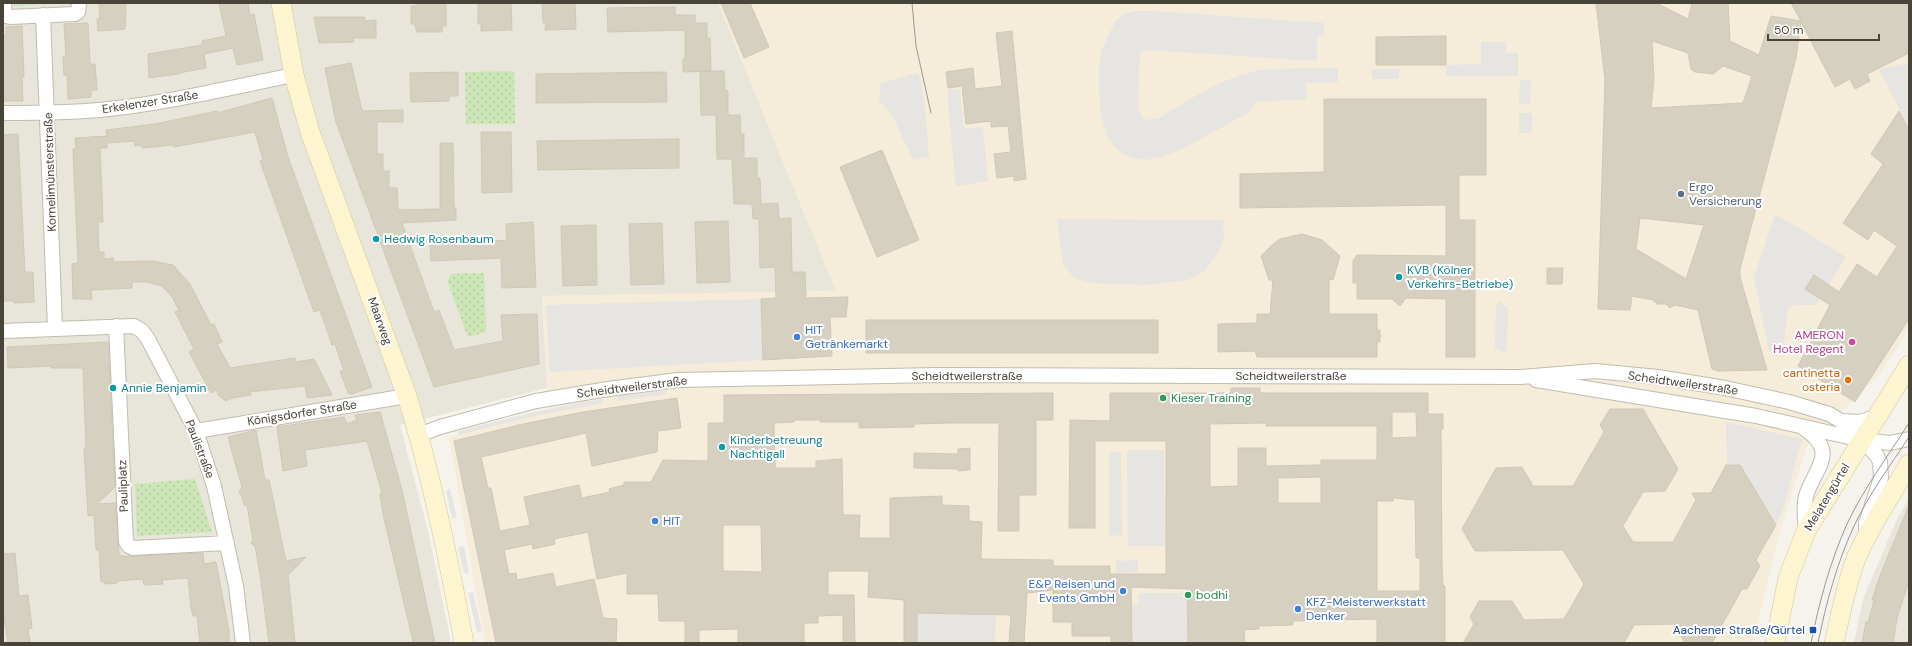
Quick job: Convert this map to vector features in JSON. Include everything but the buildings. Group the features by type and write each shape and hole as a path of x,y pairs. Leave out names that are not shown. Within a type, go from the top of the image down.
{"main road":[{"name":"Maarweg","path":"281,3 294,75 310,132 408,396 419,434 448,554 464,643"},
{"name":"Melatengürtel","path":"1775,643 1788,578 1806,531 1909,365"},
{"path":"1834,643 1851,574 1866,537 1909,464"}],"street":[{"path":"4,3 5,16 75,14 78,12 79,3"},
{"name":"Kornelimünsterstraße","path":"43,15 48,113 55,328"},
{"name":"Erkelenzer Straße","path":"3,113 48,113 109,109 175,99 294,75"},
{"name":"Paulistraße","path":"3,331 116,326 134,326 142,331 148,339 196,431 214,486 236,586 243,643"},
{"name":"Pauliplatz","path":"116,326 126,542 129,546 134,548 227,543"},
{"name":"Scheidtweilerstraße","path":"419,434 440,427 536,402 608,389 678,380 937,375 1522,377 1595,371 1658,377 1726,388 1789,402 1829,414 1841,420 1878,456 1881,466 1879,488 1866,523 1866,537"},
{"name":"Scheidtweilerstraße","path":"1522,377 1574,388 1756,416 1803,428 1862,440 1890,443 1909,439"},
{"name":"Königsdorfer Straße","path":"196,431 408,396"},
{"name":"Scheidtweilerstraße","path":"1841,420 1860,422 1878,416"},
{"name":"Scheidtweilerstraße","path":"1803,428 1821,442 1824,451 1806,495 1804,508 1806,531"}],"shaded area":[{"path":"3,3 718,3 836,291 542,296 547,388 400,425 428,531 451,643 3,643"},
{"path":"718,3 1909,3 1909,329 1880,373 1807,446 1780,530 1753,643 485,643 449,437 550,411 547,388 542,296 836,291"},
{"path":"1135,11 1155,11 1324,23 1324,36 1317,36 1317,61 1147,50 1140,52 1138,109 1142,118 1147,120 1159,118 1222,82 1241,75 1266,69 1338,68 1338,82 1306,83 1307,99 1256,102 1248,113 1182,149 1157,158 1145,160 1133,158 1122,154 1107,137 1100,110 1099,72 1101,51 1115,22 1124,14"},
{"path":"1481,42 1506,42 1506,53 1518,53 1518,76 1446,76 1446,65 1481,64"},
{"path":"1909,63 1909,128 1879,69"},
{"path":"1372,69 1399,69 1399,79 1372,79"},
{"path":"916,73 920,76 925,108 929,157 913,160 894,119 879,100 881,83"},
{"path":"1520,80 1531,80 1530,104 1519,104"},
{"path":"960,89 964,129 983,127 988,181 956,186 948,90"},
{"path":"1519,113 1532,113 1532,133 1519,133"},
{"path":"1775,214 1846,257 1816,305 1794,305 1788,308 1783,350 1769,352 1754,277"},
{"path":"1057,219 1223,220 1224,237 1216,256 1204,271 1188,280 1144,285 1093,283 1074,278 1063,263"},
{"path":"761,299 763,360 550,372 546,305"},
{"path":"1498,301 1508,308 1507,348 1505,353 1495,348 1496,307"},
{"path":"665,390 666,394 618,401 618,396"},
{"path":"602,399 603,403 535,416 459,435 458,431 534,412"},
{"path":"1726,422 1802,439 1782,513 1756,560 1696,500 1692,493 1711,493 1726,465 1737,464 1727,463"},
{"path":"1127,450 1164,450 1165,546 1128,546"},
{"path":"1109,452 1121,452 1122,535 1109,536"},
{"path":"450,489 457,518 452,519 446,491"},
{"path":"1909,499 1909,643 1854,643 1863,599 1898,517"},
{"path":"464,546 469,573 464,574 458,547"},
{"path":"1138,560 1138,572 1116,573 1116,561"},
{"path":"473,592 482,631 477,632 468,593"},
{"path":"1139,593 1186,593 1187,643 1133,643 1132,604 1139,604"},
{"path":"917,613 996,614 995,643 917,643"}],"green space":[{"path":"14,3 64,3 14,6"},
{"path":"514,71 515,124 466,124 465,72"},
{"path":"484,273 486,332 468,337 447,281 451,274"},
{"path":"195,479 212,532 137,536 135,484"}],"tram line":[{"path":"912,3 916,46 931,113"},
{"path":"1811,643 1835,553 1847,524 1869,485 1909,423"},
{"path":"1818,643 1833,583 1842,554 1854,526 1873,491 1909,437"}],"place":[{"name":"Ergo Versicherung","path":"1681,194"},
{"name":"Hedwig Rosenbaum","path":"376,239"},
{"name":"KVB (Kölner Verkehrs-Betriebe)","path":"1399,277"},
{"name":"HIT Getränkemarkt","path":"797,337"},
{"name":"AMERON Hotel Regent","path":"1852,342"},
{"name":"cantinetta osteria","path":"1848,380"},
{"name":"Annie Benjamin","path":"113,388"},
{"name":"Kieser Training","path":"1163,398"},
{"name":"Kinderbetreuung Nachtigall","path":"722,447"},
{"name":"HIT","path":"655,521"},
{"name":"E&P Reisen und Events GmbH","path":"1123,591"},
{"name":"bodhi","path":"1188,595"},
{"name":"KFZ-Meisterwerkstatt Denker","path":"1298,609"},
{"name":"Aachener Straße/Gürtel","path":"1813,630"}]}
